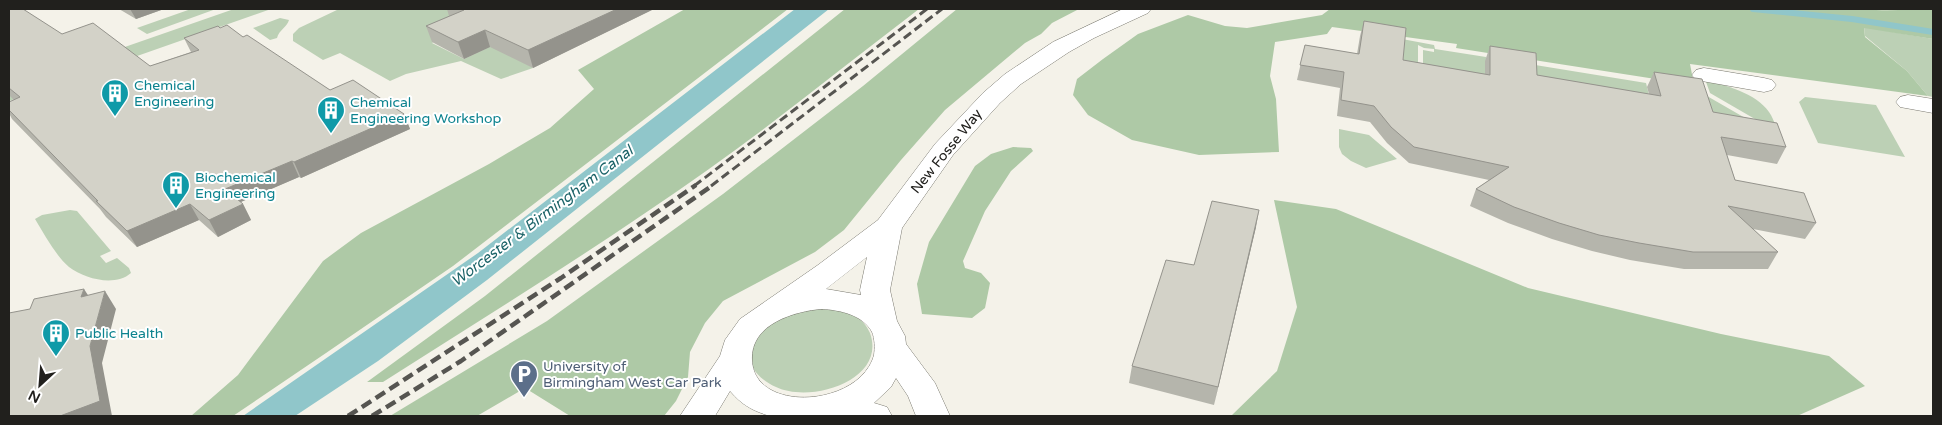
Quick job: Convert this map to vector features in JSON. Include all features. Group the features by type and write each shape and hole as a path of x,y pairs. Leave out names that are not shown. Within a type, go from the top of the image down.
{"street":[{"name":"New Fosse Way","path":"697,416 735,358 737,349 746,331 755,322 827,275 888,226 950,142 974,114 1014,78 1065,43 1098,26 1141,9"},
{"path":"1704,75 1764,85"},
{"path":"1908,102 1933,106"},
{"name":"New Fosse Way","path":"887,336 875,290 888,226"},
{"name":"New Fosse Way","path":"775,309 790,303 814,299 841,300 864,308 887,336"},
{"path":"811,411 851,400 876,383 889,363 887,336"},
{"path":"887,336 923,392 933,416"},
{"path":"735,358 737,374 741,382 753,395 775,406 875,416"}],"green space":[{"path":"191,9 216,9 147,34 137,28"},
{"path":"234,9 271,9 9,101 9,78 119,49"},
{"path":"339,9 476,9 432,43 464,59 500,42 533,68 501,79 461,61 406,74 390,81 340,53 323,60 293,41 293,34 299,28"},
{"path":"685,9 788,9 453,266 326,353 233,416 191,416 238,375 323,261 361,233 489,164 550,128 594,89 578,70"},
{"path":"845,9 919,9 736,150 669,197 547,278 383,382 367,382 485,296"},
{"path":"957,9 1079,9 1052,23 1041,34 1025,43 945,110 844,230 815,252 723,301 705,323 690,352 688,377 676,401 664,416 570,416 525,388 477,416 390,416 547,321 723,194 863,86"},
{"path":"1330,9 1933,9 1933,39 1864,28 1865,37 1907,71 1928,96 1690,64 1694,85 1456,48 1457,44 1332,27 1327,34 1275,42 1270,76 1276,99 1279,152 1199,155 1132,140 1088,115 1073,95 1077,79 1138,34 1188,15 1225,26 1247,28 1322,15"},
{"path":"280,18 289,20 277,38 270,40 253,28"},
{"path":"1864,27 1933,39 1933,97 1928,96 1907,71 1865,36"},
{"path":"1402,39 1434,45 1435,49 1486,57 1485,90 1423,64 1423,50 1434,52 1434,49 1418,45 1418,62 1400,64"},
{"path":"1529,64 1646,83 1656,123 1533,101"},
{"path":"1705,79 1749,95 1763,105 1776,126 1767,126 1710,93"},
{"path":"1707,96 1766,130 1706,128"},
{"path":"1805,97 1876,105 1905,157 1818,143 1799,102"},
{"path":"1339,129 1369,135 1397,159 1366,168 1351,161 1342,154 1339,147"},
{"path":"1013,147 1031,148 1033,151 1011,171 985,211 963,261 965,268 981,273 990,283 985,308 972,318 922,314 917,284 929,242 975,166 991,154"},
{"path":"1274,200 1336,209 1528,288 1721,334 1829,356 1865,386 1797,416 1231,416 1277,371 1297,307"},
{"path":"70,210 77,211 111,251 100,256 106,263 117,258 129,268 131,273 117,280 91,278 69,267 59,257 35,219 42,215"},
{"path":"823,306 851,314 866,325 870,333 872,350 867,364 857,375 842,384 826,390 791,391 768,383 755,371 750,358 754,342 759,334 771,320 782,315"}],"water":[{"name":"Worcester & Birmingham Canal","path":"795,9 829,9 487,280 378,361 295,416 243,416 478,253"}],"building":[{"path":"9,9 23,9 62,34 93,23 150,66 199,50 184,38 218,26 220,28 227,25 243,37 247,35 330,90 353,80 404,114 294,162 292,161 225,189 243,204 209,220 190,204 127,231 9,110 9,102 20,97 9,88"},
{"path":"462,9 617,9 528,50 485,30 458,42 426,26 464,10"},
{"path":"1364,21 1406,28 1403,60 1490,75 1490,46 1536,53 1537,75 1661,96 1654,72 1702,79 1713,112 1777,123 1786,147 1721,137 1735,180 1804,193 1816,223 1728,206 1778,252 1693,252 1599,235 1514,207 1476,189 1509,167 1414,147 1391,127 1374,106 1341,100 1344,72 1300,65 1305,45 1359,54"},
{"path":"1212,201 1259,210 1218,387 1132,366 1166,260 1194,265"},
{"name":"Public Health","path":"84,289 81,297 105,291 90,346 100,401 60,416 9,416 9,313 30,309 34,299"}],"waterway":[{"path":"1753,9 1852,19 1933,32"}],"railway":[{"path":"694,186 927,9"},
{"path":"711,186 942,9"},
{"path":"348,416 561,278 696,185"},
{"path":"372,416 461,361 713,185"}],"place":[{"name":"Chemical Engineering","path":"115,117"},
{"name":"Chemical Engineering Workshop","path":"331,134"},
{"name":"Biochemical Engineering","path":"176,209"},
{"name":"Public Health","path":"56,357"},
{"name":"University of Birmingham West Car Park","path":"524,398"}]}
